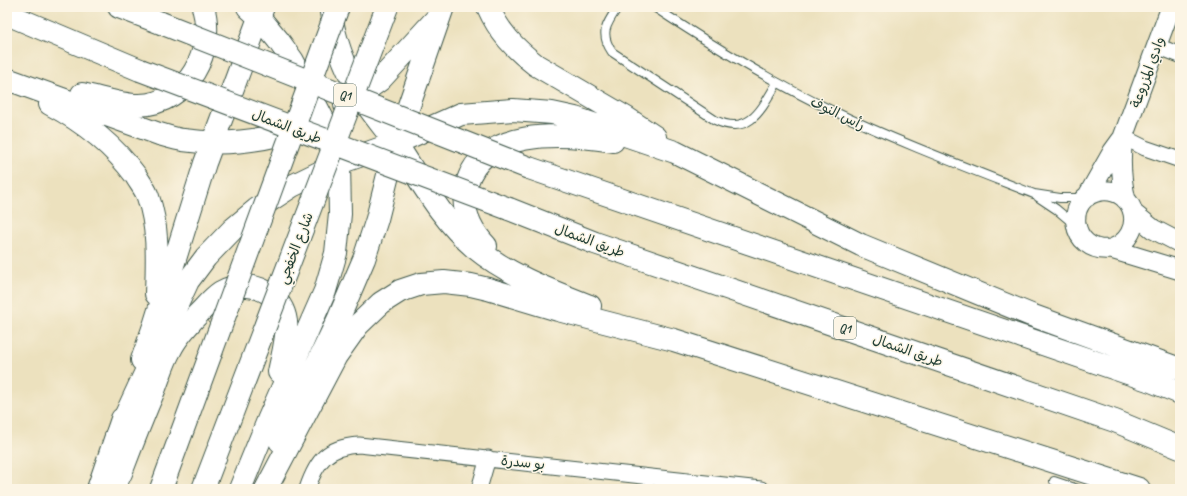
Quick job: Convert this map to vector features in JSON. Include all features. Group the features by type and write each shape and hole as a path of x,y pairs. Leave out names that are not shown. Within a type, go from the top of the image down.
{"highway":[{"name":"Q1","path":"119,7 147,15 529,168 1144,378 1180,393"},
{"path":"7,79 124,103 139,105 157,102 173,94 192,75 203,56 207,29 206,16 203,7"},
{"path":"330,7 336,39 360,95 396,143 441,213 457,232 475,248 512,272 538,285 674,340"},
{"path":"161,489 338,7"},
{"name":"شارع الخفجي","path":"203,489 387,7"},
{"path":"488,7 494,21 504,35 525,57 536,65 625,116 675,152"},
{"path":"240,489 269,418 325,291 336,253 340,214 339,163 323,119 293,61 256,10"},
{"path":"98,489 154,326 212,142 256,10"},
{"path":"7,79 159,134 182,140 212,142 254,140 286,133 323,119 341,109 380,80 442,10"},
{"path":"258,489 338,320 364,259 377,219 396,143 442,10"},
{"name":"طريق الشمال","path":"7,14 140,70 509,209 595,243 1115,421 1180,448"},
{"path":"7,79 54,106 104,140 125,162 148,196 156,228 158,259 154,326"},
{"path":"116,436 188,281 206,258 233,229 268,201 292,186 339,163 396,143 461,114 513,110 552,113 576,118 675,152 861,245 1031,315 1180,369"},
{"path":"512,272 472,229 465,208 465,196 470,174 476,164 484,156 498,147 514,141 537,137 564,135 675,152"},
{"path":"266,489 336,356 349,336 364,318 381,303 400,291 432,282 453,282 471,285 558,310 674,340 1139,489"},
{"path":"113,489 171,348 190,322 213,298 231,288 252,286 267,292 279,303 287,322 287,333 269,418"}],"street":[{"name":"وادي المزروعة","path":"1130,207 1122,184 1121,153 1123,137 1171,7"},
{"path":"1157,46 1180,55"},
{"name":"وادي المزروعة","path":"1086,198 1113,151 1123,137"},
{"path":"1123,137 1145,148 1180,160"},
{"path":"1130,207 1134,221 1130,236 1125,242 1111,249 1100,250 1090,246 1078,233 1076,225 1076,213 1078,208 1086,198 1093,193 1107,191 1120,196 1153,229 1180,243"},
{"path":"1111,249 1180,270"},
{"name":"بو سدرة","path":"307,489 314,471 320,461 329,453 349,445 488,458 761,489"},
{"path":"479,489 488,458"}],"lane":[{"path":"618,7 608,22 605,30 607,45 612,52 724,124 742,124 750,121 761,110 777,83"},
{"name":"رأس النوف","path":"654,7 777,83 882,134 1034,194 1076,225"},
{"name":"رأس النوف","path":"1034,194 1060,198 1086,198"},
{"path":"1054,482 1078,489"}]}
